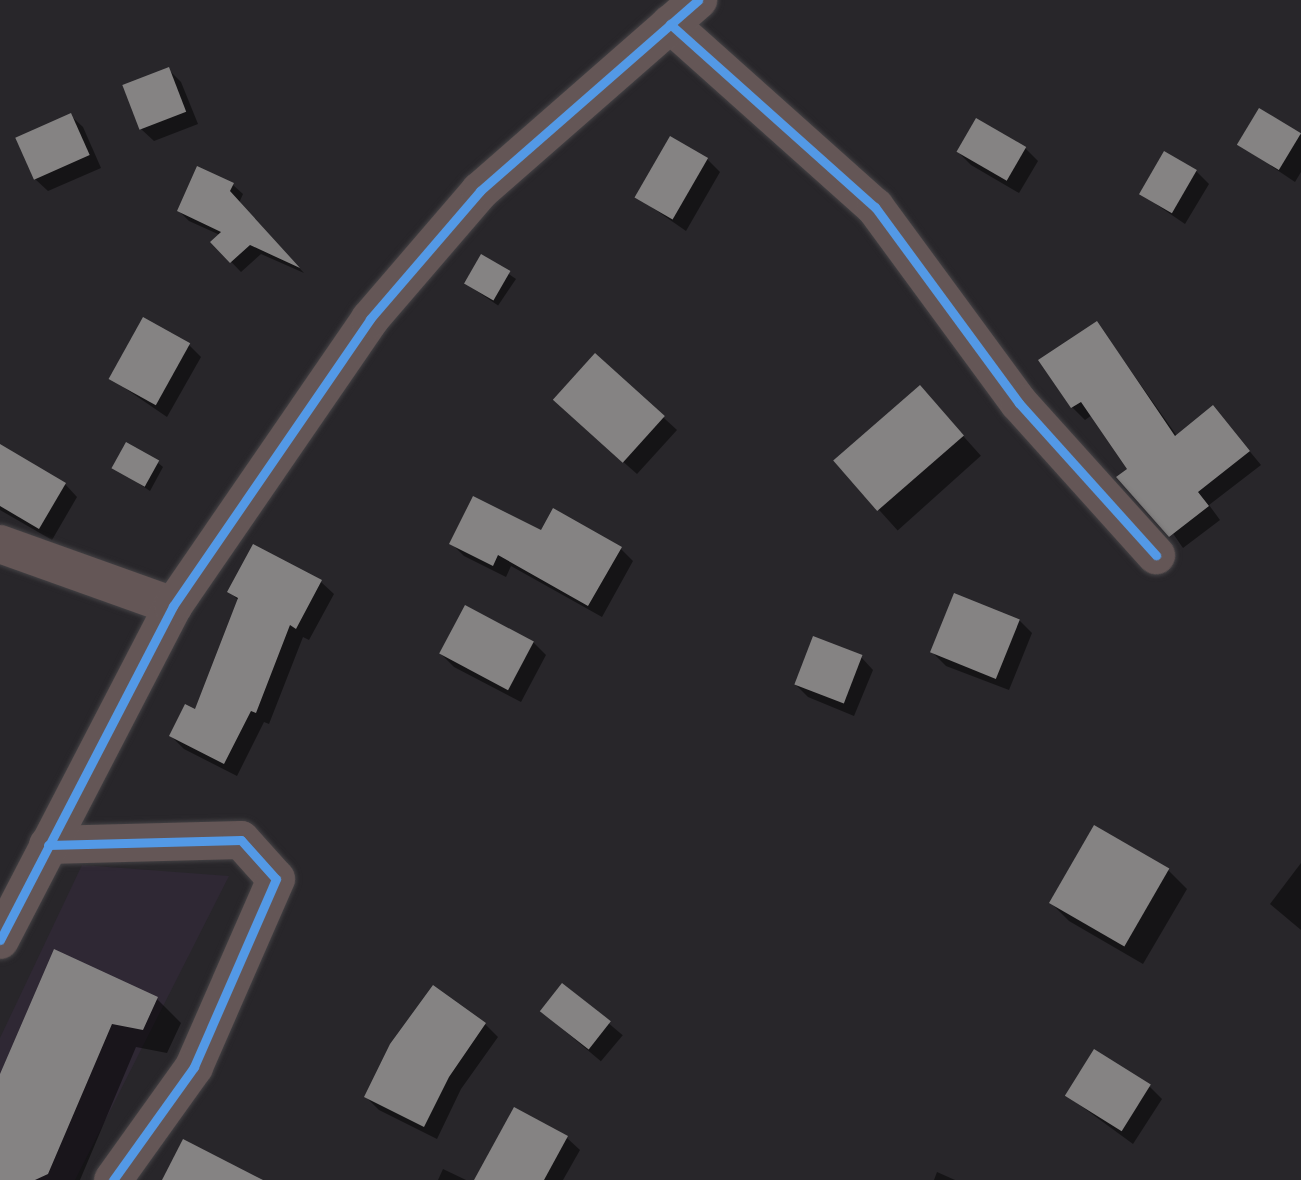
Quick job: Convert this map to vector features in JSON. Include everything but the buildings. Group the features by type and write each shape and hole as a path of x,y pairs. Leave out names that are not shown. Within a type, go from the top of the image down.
{"street":[{"path":"0,940 173,607 314,400 396,290 480,191 684,12 875,207 1019,403 1157,555"},
{"path":"0,544 173,607"},
{"path":"48,845 241,840 276,879 194,1068 113,1180"}],"shaded area":[{"path":"82,865 229,876 75,1180 0,1180 0,1038"}],"cycle path":[{"path":"0,940 173,606 370,319 480,191 698,0"},
{"path":"670,24 875,207 1019,403 1156,555"},
{"path":"48,845 241,840 276,879 194,1067 113,1180"}]}
